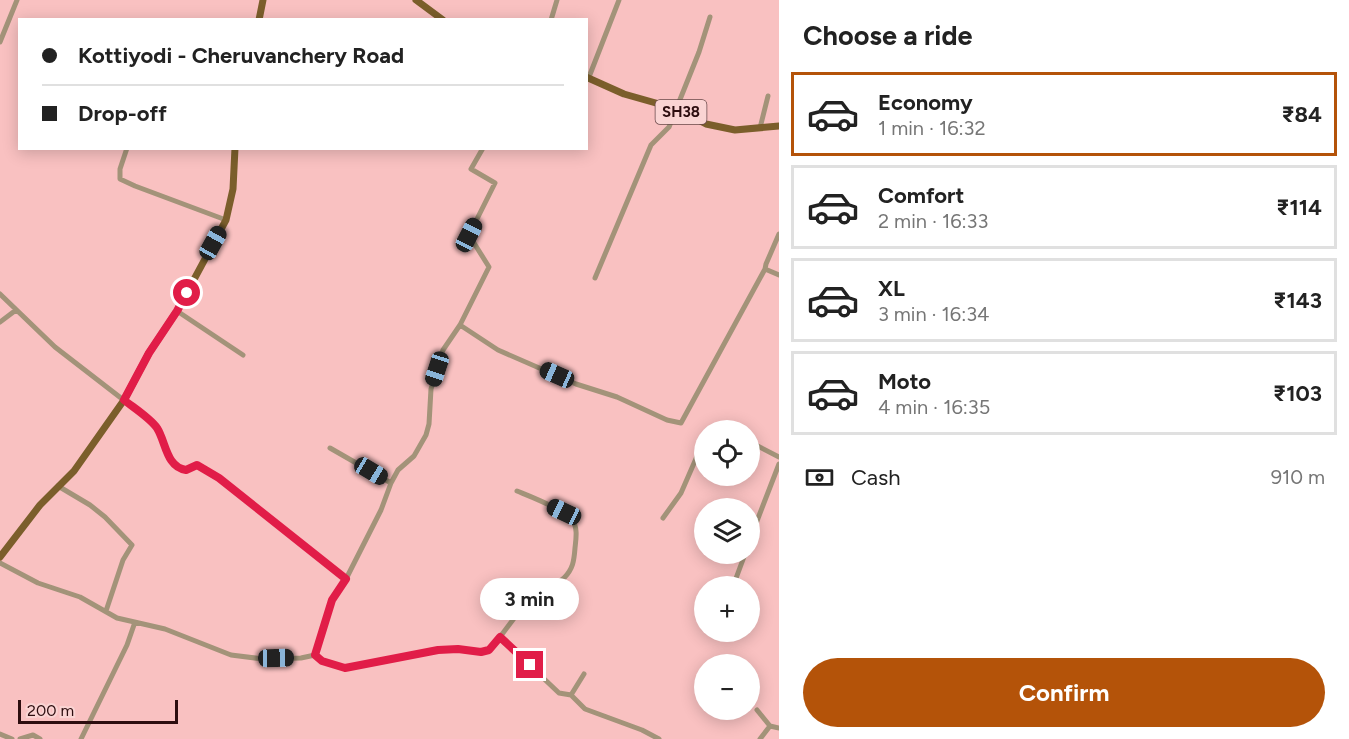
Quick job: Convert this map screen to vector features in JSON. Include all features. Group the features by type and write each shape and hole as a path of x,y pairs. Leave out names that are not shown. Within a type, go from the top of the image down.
{"main road":[{"path":"259,18 263,0"},
{"path":"416,0 440,18"},
{"name":"SH38","path":"588,77 624,94 677,110 706,124 735,130 779,126"},
{"path":"0,557 40,504 74,471 124,400 149,353 177,311 226,220 233,189 235,150"}],"street":[{"path":"1,37 17,0"},
{"path":"552,18 557,0"},
{"path":"588,77 619,0"},
{"path":"596,278 651,145 669,127 677,110 710,17"},
{"path":"760,128 768,96"},
{"path":"127,150 120,169 120,178 135,186 226,220"},
{"path":"315,655 332,600 346,579 381,510 391,483 398,471 414,456 426,435 431,389 444,350 460,325 489,267 469,235 495,183 471,169 482,150"},
{"path":"460,325 498,350 576,384 616,397 667,420 681,423 765,269 779,234"},
{"path":"765,269 779,275"},
{"path":"0,294 56,346 152,422 159,431 167,454 179,467 186,470 197,465 219,478 346,579"},
{"path":"0,322 16,310"},
{"path":"177,311 243,355"},
{"path":"330,447 391,483"},
{"path":"760,447 779,457"},
{"path":"663,518 681,493 694,463"},
{"path":"760,513 779,464"},
{"path":"58,486 90,505 132,545 123,560 106,611"},
{"path":"315,655 322,661 345,668 438,650 458,649 481,652 489,650 515,616 564,578 574,564 576,538 572,519 564,512 517,490"},
{"path":"0,563 38,583 80,597 117,618 165,629 231,655 301,658 315,655"},
{"path":"81,739 127,645 135,622"},
{"path":"500,637 560,693 571,695 585,709 660,739"},
{"path":"571,695 584,674"},
{"path":"760,714 770,726 779,728"},
{"path":"760,739 770,726"},
{"path":"0,734 12,739"},
{"path":"20,739 33,735 40,739"}],"route":[{"path":"187,293 149,353 124,400 152,422 159,431 167,454 179,467 186,470 197,465 219,478 346,579 332,600 315,655 322,661 345,668 438,650 458,649 481,652 489,650 500,637 530,665"}]}
